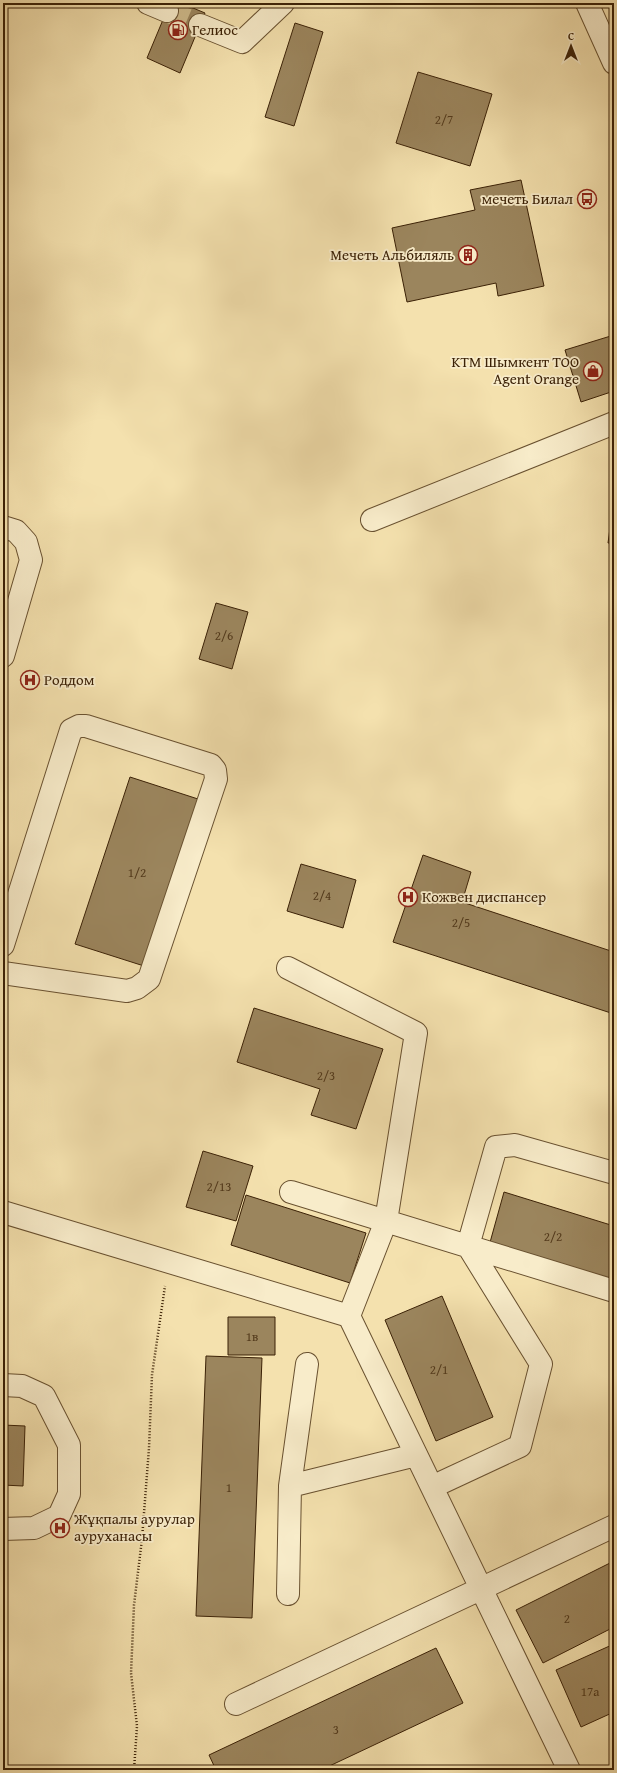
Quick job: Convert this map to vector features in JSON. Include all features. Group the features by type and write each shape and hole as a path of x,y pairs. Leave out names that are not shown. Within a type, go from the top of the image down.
{"street":[{"path":"200,25 242,42 283,3"},
{"path":"587,3 614,63"},
{"path":"372,520 614,423"},
{"path":"3,527 16,531 26,542 31,560 3,656"},
{"path":"3,945 72,730 80,726 86,726 211,764 215,770 216,779 149,979 137,988 127,991 3,973"},
{"path":"288,968 416,1033 386,1221 349,1316 569,1770"},
{"path":"432,1487 520,1446 541,1364 468,1246 496,1147 516,1145 614,1173"},
{"path":"291,1192 614,1291"},
{"path":"3,1212 349,1316"},
{"path":"288,1594 290,1486 307,1364"},
{"path":"3,1385 22,1386 44,1396 69,1445 69,1494 59,1516 34,1528 3,1529"},
{"path":"290,1486 416,1455"},
{"path":"236,1704 614,1526"}],"path":[{"path":"134,1770 137,1726 131,1673 134,1605 145,1509 152,1375 169,1262"}],"building":[{"path":"170,3 181,3 205,13 180,73 147,58"},
{"path":"295,23 323,32 294,126 265,117"},
{"path":"418,72 492,94 470,166 396,143"},
{"name":"Мечеть Альбиляль","path":"521,180 544,286 498,296 496,283 407,302 392,228 475,210 470,190"},
{"name":"KTM Шымкент ТОО Agent Orange","path":"614,335 614,391 581,402 565,350"},
{"path":"612,513 614,513 614,543 608,543"},
{"path":"216,603 248,612 232,669 199,659"},
{"path":"130,777 198,799 144,966 75,944"},
{"path":"423,855 471,872 462,902 614,952 614,1014 393,942"},
{"path":"301,864 356,880 343,928 287,911"},
{"path":"254,1008 383,1049 356,1129 311,1115 320,1089 237,1062"},
{"path":"203,1151 253,1166 236,1221 186,1207"},
{"path":"504,1192 614,1226 614,1285 489,1246"},
{"path":"246,1195 366,1233 350,1283 231,1245"},
{"path":"442,1296 493,1417 436,1441 385,1320"},
{"path":"228,1317 275,1317 275,1355 228,1355"},
{"path":"206,1356 262,1358 252,1618 196,1616"},
{"path":"3,1425 25,1426 23,1486 3,1485"},
{"path":"614,1561 614,1627 543,1663 516,1610"},
{"path":"614,1644 614,1712 581,1727 556,1670"},
{"path":"436,1648 463,1703 321,1770 216,1770 209,1755"}],"tunnel":[{"path":"167,11 200,25"}],"place":[{"name":"Гелиос","path":"178,30"},
{"name":"мечеть Билал","path":"587,199"},
{"name":"Мечеть Альбиляль","path":"468,255"},
{"name":"KTM Шымкент ТОО Agent Orange","path":"593,371"},
{"name":"Роддом","path":"30,680"},
{"name":"Кожвен диспансер","path":"408,897"},
{"name":"Жұқпалы аурулар ауруханасы","path":"60,1528"}]}
